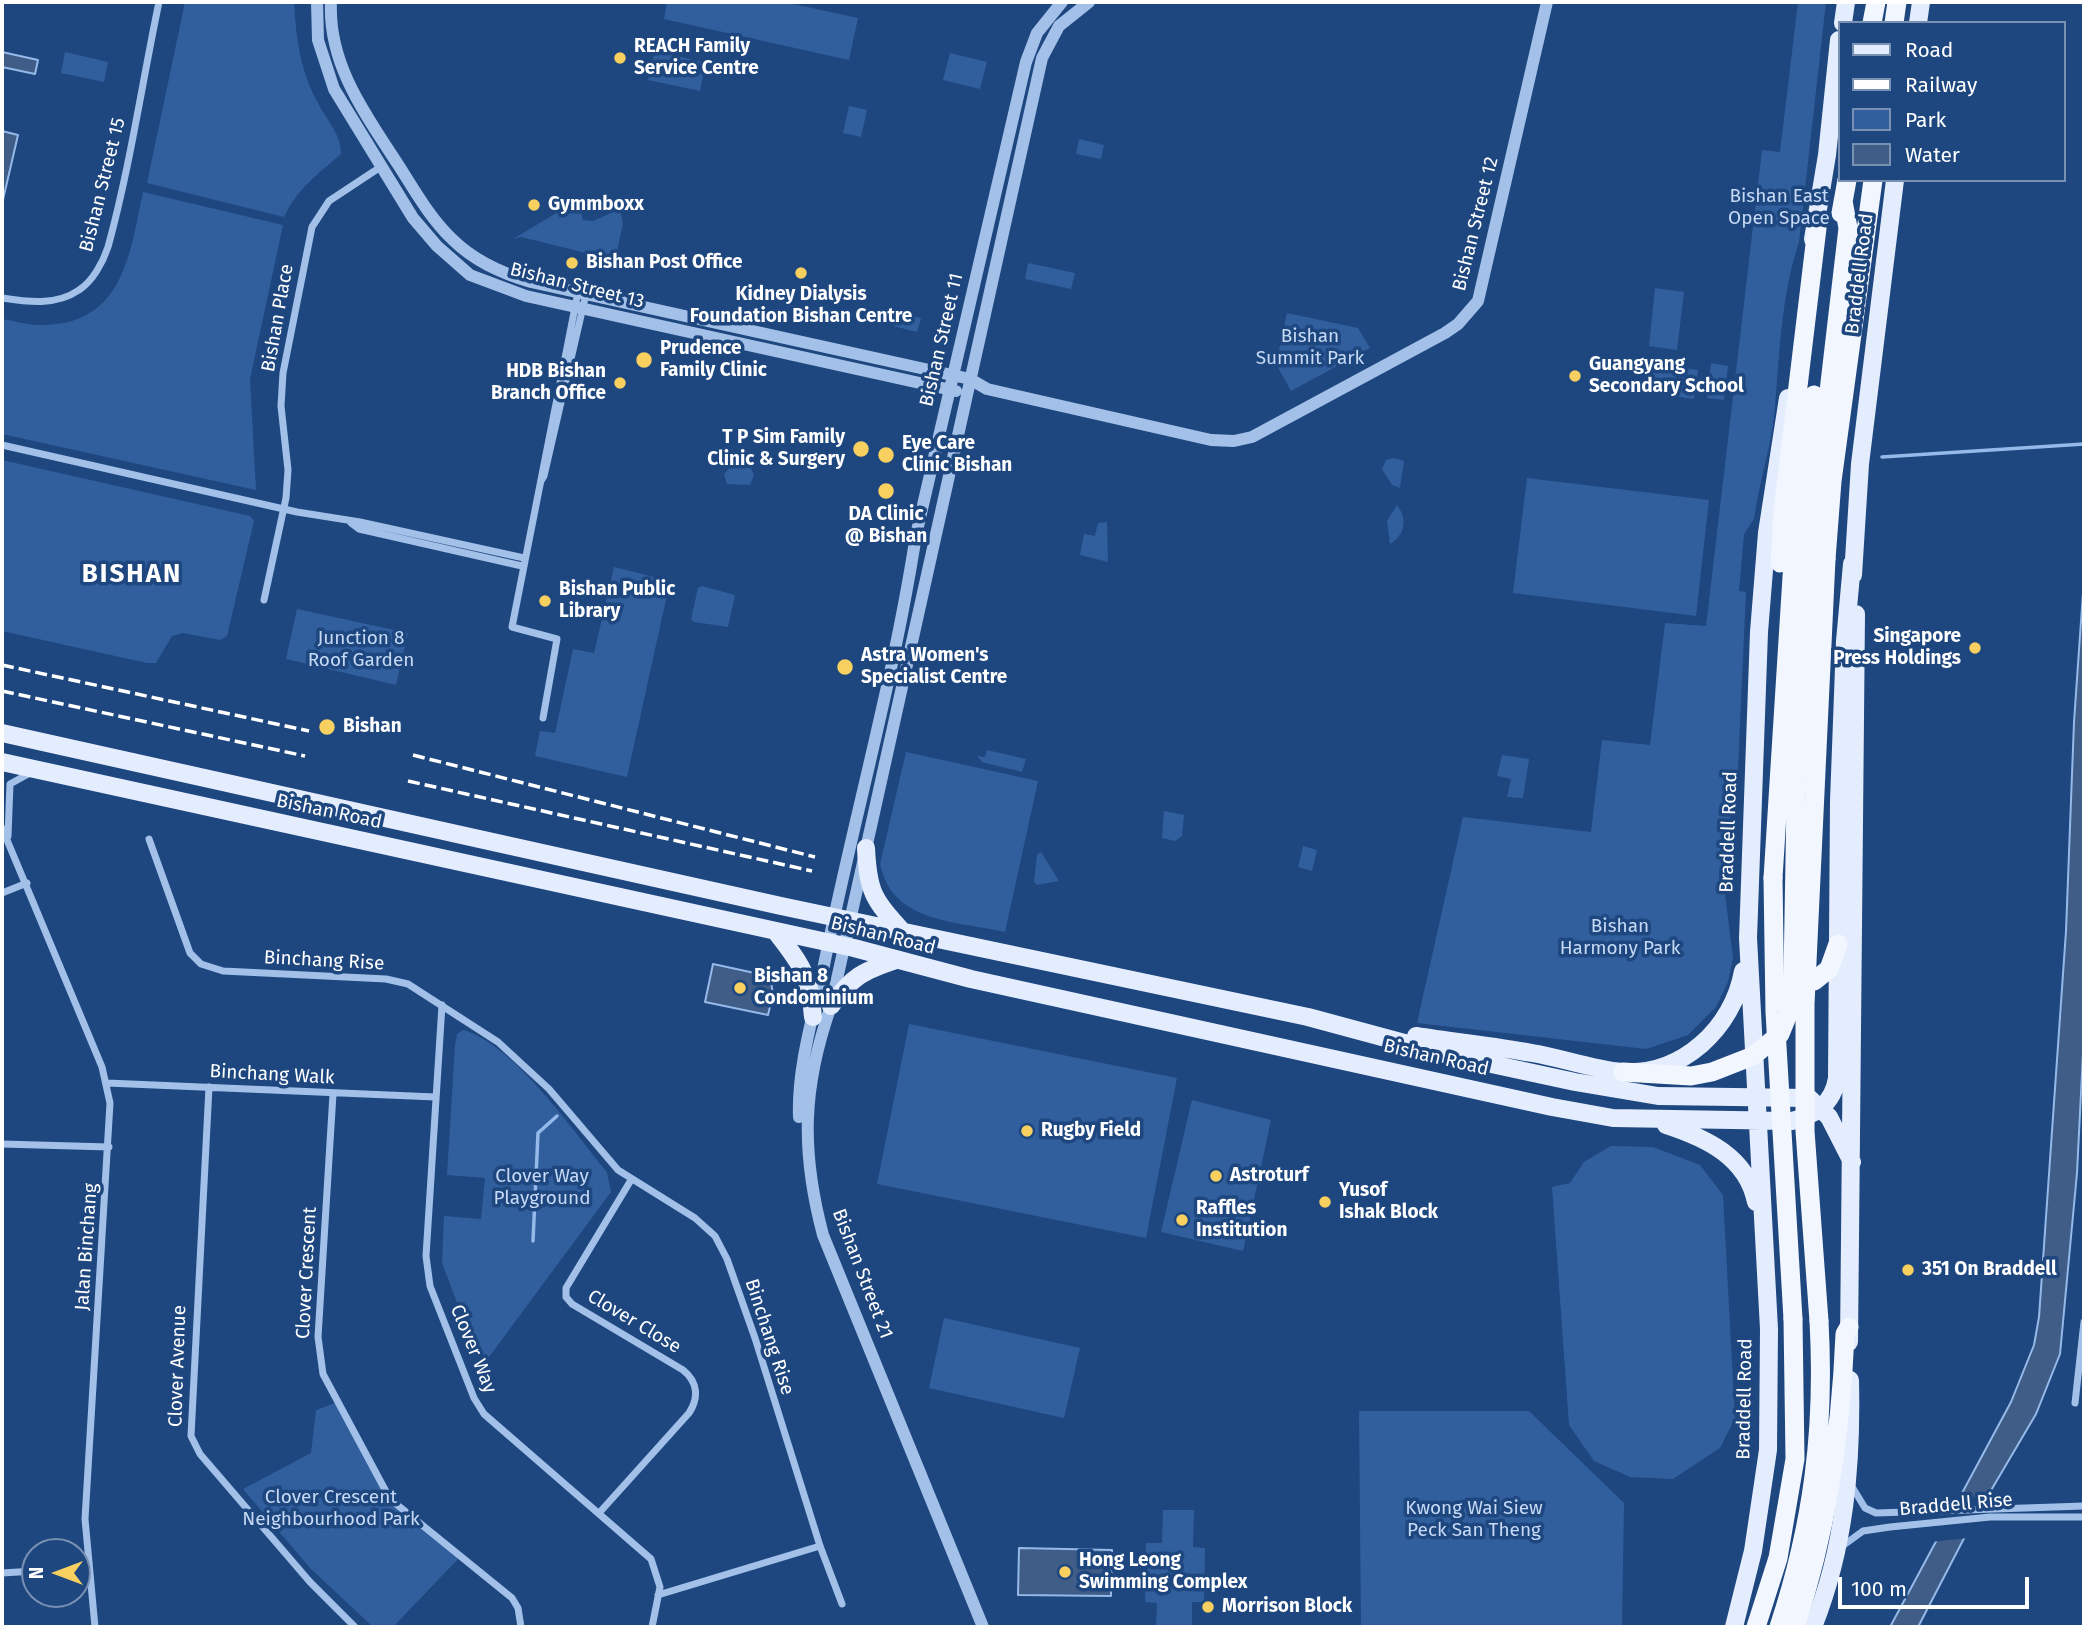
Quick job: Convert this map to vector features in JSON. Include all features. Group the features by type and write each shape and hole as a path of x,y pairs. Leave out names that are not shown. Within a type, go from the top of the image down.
{"highway":[{"path":"1872,21 1876,2"},
{"path":"1894,21 1897,2"},
{"name":"Braddell Road","path":"1787,561 1847,182"},
{"name":"Braddell Road","path":"1779,1627 1800,1561 1819,1456 1822,1379 1805,1131 1805,1004 1832,481 1873,182"},
{"path":"1623,1072 1690,1076 1712,1072 1752,1056 1780,1034 1789,1012 1793,974 1796,802 1808,576 1816,482 1848,228 1843,201"},
{"path":"1756,1627 1778,1558 1789,1504 1796,1420 1793,1319 1775,1012 1773,724 1817,228"},
{"path":"1793,974 1801,979 1814,981 1829,969 1838,944"},
{"path":"1795,1627 1821,1539 1833,1479 1842,1417 1845,1334 1849,1327"},
{"path":"1743,1627 1783,1504 1796,1420"}],"main road":[{"path":"1843,21 1846,2"},
{"path":"1918,21 1921,2"},
{"name":"Braddell Road","path":"1734,1627 1753,1551 1768,1450 1770,1378 1748,938 1759,632 1767,533 1807,270 1817,228 1838,49"},
{"name":"Braddell Road","path":"1813,1627 1838,1550 1849,1481 1852,1163 1850,1054 1858,639 1852,565 1860,464 1895,182"},
{"path":"1852,565 1845,641 1837,1078 1831,1097 1822,1108 1838,1132 1852,1163"},
{"name":"Bishan Road","path":"2,733 902,932 1332,1023 1446,1054 1587,1084 1658,1096 1809,1098 1822,1108 1811,1116 1792,1121 1613,1118 971,979 836,945 2,762"},
{"path":"866,848 868,884 881,909 902,932"},
{"path":"776,932 803,967 811,990 813,1017"},
{"path":"1332,1023 1532,1053 1623,1072 1675,1062 1714,1033 1730,1010 1740,987 1748,938"},
{"path":"831,1006 846,984 859,974 896,960"},
{"path":"1613,1118 1660,1124 1682,1130 1729,1154 1753,1189 1763,1244"}],"street":[{"name":"Bishan Street 15","path":"2,298 32,303 59,299 80,290 98,270 108,247 124,178 159,2"},
{"name":"Bishan Street 13","path":"317,2 318,40 334,89 413,218 437,246 470,275 526,296 579,309 950,389"},
{"name":"Bishan Street 13","path":"331,2 332,36 348,84 430,216 470,255 495,269 531,282 970,379"},
{"name":"Bishan Street 11","path":"842,918 877,731 953,375 1026,62 1037,33 1062,2"},
{"name":"Bishan Street 11","path":"842,918 866,848 1042,58 1059,26 1089,2"},
{"name":"Bishan Street 12","path":"970,379 987,389 1211,440 1234,441 1252,437 1458,324 1478,301 1483,290 1547,2"},
{"name":"Bishan Place","path":"264,600 284,509 288,470 281,406 283,373 312,227 329,201 382,166"},
{"path":"542,718 558,642 555,637 512,628 523,562 582,293"},
{"name":"Bishan Street 12","path":"950,389 967,393 987,389"},
{"path":"2,445 284,509 350,523 360,522 523,562"},
{"name":"Jalan Binchang","path":"8,837 10,784 37,770"},
{"name":"Jalan Binchang","path":"2,828 27,883 107,1083 110,1103 96,1363 87,1443 86,1538"},
{"name":"Binchang Rise","path":"149,839 190,953 201,964 223,971 398,981 442,1005 528,1065 612,1164 631,1181 703,1223 718,1242 755,1338 820,1546 842,1604"},
{"path":"2,893 27,883"},
{"name":"Bishan Street 21","path":"842,918 813,1017 799,1094 804,1194 818,1243 975,1627"},
{"name":"Bishan Street 21","path":"836,945 831,1006 815,1051 810,1080 807,1112 811,1189 823,1235 984,1627"},
{"name":"Clover Way","path":"442,1005 427,1273 474,1398 492,1422 600,1512 651,1559 659,1580 659,1595 652,1627"},
{"name":"Binchang Walk","path":"107,1083 435,1097"},
{"name":"Clover Avenue","path":"209,1087 191,1436 200,1454 310,1582 355,1627"},
{"name":"Clover Crescent","path":"332,1094 318,1337 320,1366 390,1499 512,1598 518,1608 521,1627"},
{"path":"2,1144 109,1147"},
{"name":"Clover Close","path":"600,1512 688,1413 695,1400 695,1387 691,1377 683,1370 570,1303 566,1288 631,1181"},
{"path":"2075,1403 2084,1322"},
{"name":"Braddell Rise","path":"1849,1481 1865,1508 1876,1513 1990,1507 2084,1506"},
{"name":"Braddell Rise","path":"1838,1550 1863,1531 1990,1517 2084,1517"},
{"path":"659,1595 820,1546"},
{"path":"2,1573 21,1572"},
{"name":"Jalan Binchang","path":"91,1593 95,1627"}],"green space":[{"path":"185,2 294,2 303,65 311,89 336,133 341,154 302,190 284,217 147,183"},
{"path":"667,2 784,2 858,18 849,60 664,19"},
{"name":"Bishan Harmony Park","path":"1798,2 1826,2 1799,242 1788,283 1782,324 1773,421 1754,519 1744,534 1739,591 1746,592 1737,790 1728,827 1725,894 1733,958 1728,982 1716,1007 1688,1035 1646,1049 1417,1023 1463,817 1591,832 1602,740 1650,745 1665,623 1706,626 1762,150 1780,152"},
{"path":"655,51 706,63 700,91 648,80"},
{"path":"65,52 108,62 104,82 61,73"},
{"path":"950,53 987,62 980,89 943,80"},
{"path":"849,106 867,110 861,137 843,133"},
{"path":"1079,139 1104,145 1101,159 1076,154"},
{"path":"143,192 283,225 250,379 256,490 2,434 2,319 45,325 71,321 92,312 107,298 119,280 133,238"},
{"path":"578,200 583,220 593,221 620,209 623,224 614,264 582,252 521,237 513,239"},
{"path":"1028,263 1075,273 1071,289 1025,279"},
{"path":"1655,288 1684,292 1677,350 1649,346"},
{"path":"896,312 921,318 917,332 893,326"},
{"name":"Bishan Summit Park","path":"1287,313 1358,328 1370,348 1291,391 1276,364"},
{"path":"1646,363 1698,370 1694,399 1642,392"},
{"path":"1711,363 1728,366 1724,400 1707,398"},
{"path":"1394,458 1404,461 1400,488 1392,485 1382,469 1386,460"},
{"path":"2,460 250,516 254,521 227,636 220,640 183,633 172,636 156,663 147,663 2,631"},
{"path":"731,466 750,466 754,475 750,485 727,484 724,474"},
{"path":"1527,478 1709,500 1696,616 1513,593"},
{"path":"1397,505 1404,521 1399,536 1390,544 1387,521"},
{"path":"1107,522 1108,562 1080,555 1084,534 1095,536 1098,523"},
{"path":"614,567 670,581 627,777 535,756 540,731 555,733 573,649 594,653"},
{"path":"702,586 735,595 728,627 694,622 691,619 698,588"},
{"name":"Junction 8 Roof Garden","path":"297,609 408,633 396,685 286,659"},
{"path":"987,750 1026,759 1022,772 982,762 977,756 985,757"},
{"path":"906,752 1038,781 1005,932 947,921 912,909 898,898 887,883 880,864"},
{"path":"1502,755 1529,759 1523,798 1507,797 1511,779 1497,776"},
{"path":"1164,811 1184,815 1182,836 1175,841 1162,838"},
{"path":"1303,846 1317,850 1312,871 1298,867"},
{"path":"1041,852 1059,881 1037,885 1034,882 1037,855"},
{"name":"Rugby Field","path":"909,1024 1177,1078 1146,1238 877,1184"},
{"name":"Clover Way Playground","path":"463,1030 483,1039 522,1070 607,1172 611,1192 489,1357 475,1350 442,1263 444,1216 481,1219 485,1178 447,1175 455,1045 457,1034"},
{"name":"Astroturf","path":"1192,1100 1271,1120 1243,1251 1161,1232"},
{"path":"1611,1146 1653,1147 1700,1165 1723,1195 1735,1418 1720,1448 1673,1479 1630,1477 1594,1461 1569,1425 1552,1187 1570,1183 1584,1162"},
{"path":"944,1318 1080,1348 1064,1418 929,1388"},
{"name":"Clover Crescent Neighbourhood Park","path":"335,1403 387,1498 459,1558 393,1627 373,1627 310,1568 243,1489 311,1453 316,1410"},
{"name":"Kwong Wai Siew Peck San Theng","path":"1359,1411 1529,1411 1624,1503 1622,1627 1361,1627"},
{"path":"1163,1510 1194,1510 1193,1547 1205,1548 1204,1602 1192,1602 1192,1627 1156,1627 1157,1603 1145,1602 1146,1543 1162,1543"}],"water":[{"path":"2,52 38,60 35,74 2,67"},
{"path":"2,131 18,135 2,204"},
{"path":"2084,578 2084,1033 2077,1173 2060,1354 2036,1414 1973,1521 1918,1627 1890,1627 2011,1402 2034,1345 2039,1317 2066,931 2074,722"},
{"name":"Bishan 8 Condominium","path":"713,964 764,975 771,982 773,994 768,1015 705,1002"},
{"name":"Hong Leong Swimming Complex","path":"1019,1548 1112,1550 1111,1596 1018,1595"}],"pier":[{"path":"1992,1496 1968,1538 1930,1542 1954,1498"}],"waterway":[{"path":"1882,457 2084,444"},
{"path":"533,1241 538,1133 557,1116"}],"railway":[{"path":"2,665 309,731"},
{"path":"2,691 305,756"},
{"path":"413,755 815,857"},
{"path":"408,781 812,871"}],"place":[{"name":"REACH Family Service Centre","path":"620,58"},
{"name":"Gymmboxx","path":"534,205"},
{"name":"Bishan Post Office","path":"572,263"},
{"name":"Kidney Dialysis Foundation Bishan Centre","path":"801,273"},
{"name":"Prudence Family Clinic","path":"644,360"},
{"name":"Guangyang Secondary School","path":"1575,376"},
{"name":"HDB Bishan Branch Office","path":"620,383"},
{"name":"T P Sim Family Clinic & Surgery","path":"861,449"},
{"name":"Eye Care Clinic Bishan","path":"886,455"},
{"name":"DA Clinic @ Bishan","path":"886,491"},
{"name":"Bishan Public Library","path":"545,601"},
{"name":"Singapore Press Holdings","path":"1975,648"},
{"name":"Astra Women's Specialist Centre","path":"845,667"},
{"name":"Bishan","path":"327,727"},
{"name":"Bishan 8 Condominium","path":"740,988"},
{"name":"Rugby Field","path":"1027,1131"},
{"name":"Astroturf","path":"1216,1176"},
{"name":"Yusof Ishak Block","path":"1325,1202"},
{"name":"Raffles Institution","path":"1182,1220"},
{"name":"351 On Braddell","path":"1908,1270"},
{"name":"Hong Leong Swimming Complex","path":"1065,1572"},
{"name":"Morrison Block","path":"1208,1607"}],"district":[{"name":"BISHAN","path":"132,575"}],"park label":[{"name":"Bishan East Open Space","path":"1779,208"}]}
